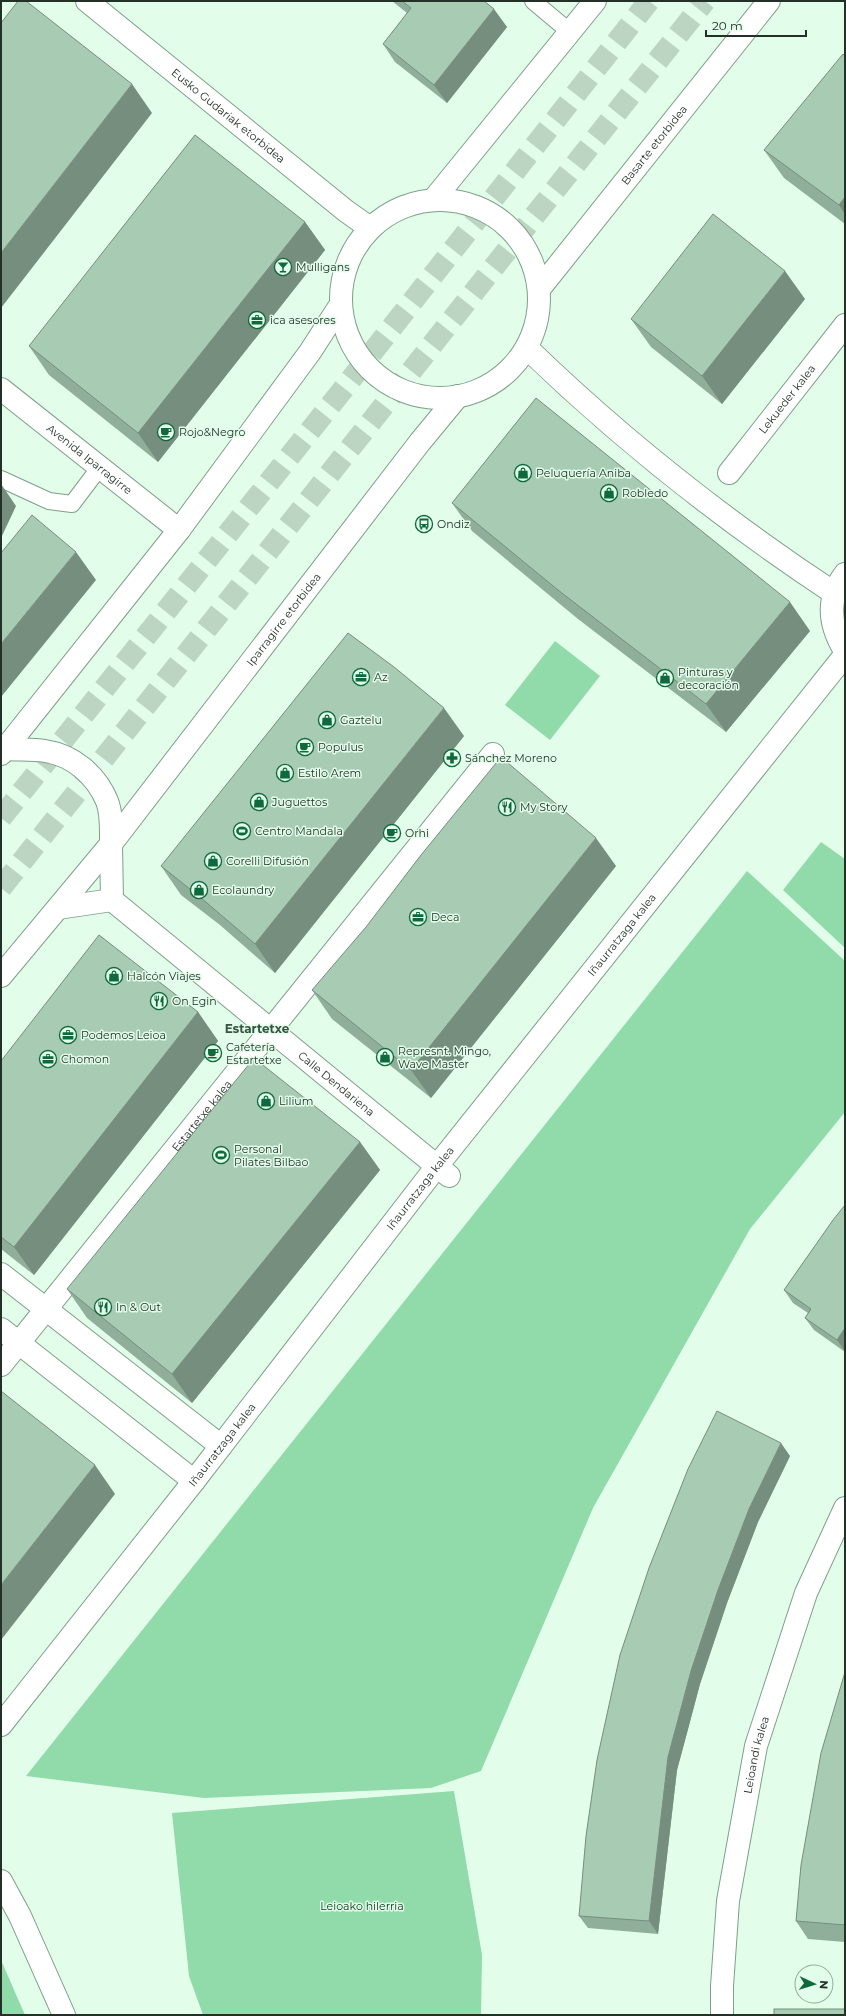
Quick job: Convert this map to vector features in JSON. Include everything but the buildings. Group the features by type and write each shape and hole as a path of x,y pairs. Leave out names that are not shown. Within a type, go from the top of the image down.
{"street":[{"name":"Eusko Gudariak etorbidea","path":"87,1 346,211 370,228"},
{"path":"434,199 595,1"},
{"name":"Basarte etorbidea","path":"540,288 768,1"},
{"path":"434,199 471,203 503,221 526,248 540,288 538,316 527,348 502,378 480,391 458,396 432,399 398,389 369,369 349,339 341,304 348,263 370,228 400,207 434,199"},
{"path":"3,751 179,530 310,352 341,304"},
{"name":"Lekueder kalea","path":"729,473 845,325"},
{"path":"527,348 568,388 687,487 795,567 834,593"},
{"name":"Avenida Iparragirre","path":"1,389 179,530"},
{"name":"Iparragirre etorbidea","path":"58,908 111,844 420,442 458,396"},
{"path":"845,574 834,593 831,614 836,635 845,651"},
{"name":"Iñaurratzaga kalea","path":"1,1725 221,1446 443,1171 845,655"},
{"path":"1,976 58,908 112,900 112,823 107,802 97,783 83,768 65,757 45,751 3,751"},
{"name":"Estartetxe kalea","path":"1,1365 493,754"},
{"name":"Calle Dendariena","path":"112,900 153,935 272,1029 443,1171"},
{"path":"1,1274 221,1446"},
{"path":"1,1329 194,1482"},
{"name":"Leioandi kalea","path":"722,2015 722,1986 728,1902 756,1746 806,1593 845,1508"},
{"path":"1,1881 20,1916 64,2015"}],"lane":[{"path":"533,1 570,32"},
{"path":"1,478 49,501 72,504 100,467"}],"green space":[{"path":"555,641 600,676 550,740 505,705"},
{"path":"821,842 845,859 845,948 783,890"},
{"path":"747,871 845,961 845,1112 750,1229 593,1508 481,1771 431,1788 204,1798 26,1776"},
{"name":"Leioako hilerria","path":"454,1791 482,1955 481,2015 203,2015 189,1976 172,1813"},
{"path":"1,1960 25,2015 1,2015"}],"tunnel":[{"path":"1,818 341,392 649,1"},
{"path":"1,888 705,1"}],"place":[{"name":"Mulligans","path":"283,267"},
{"name":"ica asesores","path":"257,320"},
{"name":"Rojo&Negro","path":"166,432"},
{"name":"Peluquería Aniba","path":"523,473"},
{"name":"Robledo","path":"609,493"},
{"name":"Ondiz","path":"424,524"},
{"name":"Az","path":"361,677"},
{"name":"Pinturas y decoración","path":"665,678"},
{"name":"Gaztelu","path":"327,720"},
{"name":"Populus","path":"305,747"},
{"name":"Sánchez Moreno","path":"452,758"},
{"name":"Estilo Arem","path":"285,773"},
{"name":"Juguettos","path":"259,802"},
{"name":"My Story","path":"507,807"},
{"name":"Centro Mandala","path":"242,831"},
{"name":"Orhi","path":"392,833"},
{"name":"Corelli Difusión","path":"213,861"},
{"name":"Ecolaundry","path":"199,890"},
{"name":"Deca","path":"418,917"},
{"name":"Halcón Viajes","path":"114,976"},
{"name":"On Egin","path":"159,1001"},
{"name":"Podemos Leioa","path":"68,1035"},
{"name":"Cafetería Estartetxe","path":"213,1053"},
{"name":"Represnt. Mingo, Wave Master","path":"385,1057"},
{"name":"Chomon","path":"48,1059"},
{"name":"Lilium","path":"266,1101"},
{"name":"Personal Pilates Bilbao","path":"221,1155"},
{"name":"In & Out","path":"103,1307"}],"district":[{"name":"Estartetxe","path":"257,1029"}]}
